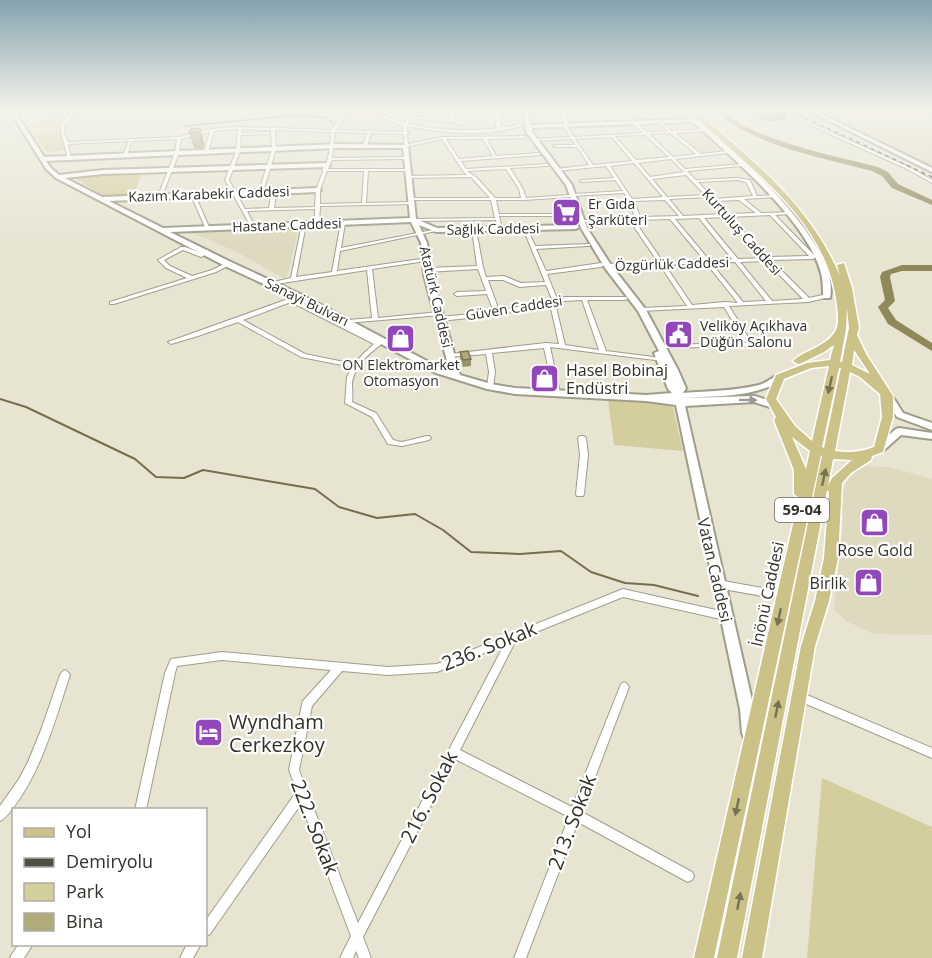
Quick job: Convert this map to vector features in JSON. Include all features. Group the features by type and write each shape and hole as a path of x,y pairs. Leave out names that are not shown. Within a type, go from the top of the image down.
{"main road":[{"name":"İnönü Caddesi","path":"704,958 794,547 822,451 848,327 831,264 810,225 780,192 740,156"},
{"path":"794,547 800,470 771,399 786,368 831,344 848,327 857,348 888,396 886,431 879,449 851,466 836,481 808,552"},
{"path":"780,377 803,365 819,362 841,365 861,372 875,382 888,396"},
{"path":"772,405 801,440 822,451 857,457 879,449"},
{"name":"59-04","path":"728,958 808,552 822,451"},
{"path":"752,958 808,646 822,601 831,558 836,481"}],"street":[{"name":"Sanayi Bulvarı","path":"41,156 58,177 189,247 207,252 295,298 348,322 380,342 439,371 490,387 646,398 679,397"},
{"path":"43,159 112,156"},
{"path":"160,196 176,156"},
{"path":"236,156 227,180 232,193 252,225"},
{"path":"261,192 272,156"},
{"path":"317,224 318,190 330,156"},
{"path":"455,156 464,170 493,198 500,229"},
{"path":"457,160 514,156"},
{"name":"Vatan Caddesi","path":"540,156 571,195 573,215 635,312 679,397"},
{"name":"Vatan Caddesi","path":"546,156 571,195 588,245 642,310 681,388 679,397 747,709 750,748"},
{"path":"585,156 592,167"},
{"path":"631,156 682,217"},
{"name":"Kurtuluş Caddesi","path":"670,156 729,215 765,260 808,300"},
{"path":"557,170 695,156"},
{"path":"642,310 808,300 827,296 829,286 811,242 775,196 731,156"},
{"path":"881,156 932,182"},
{"path":"903,156 932,170"},
{"path":"58,177 103,172 327,165 406,158"},
{"name":"Atatürk Caddesi","path":"406,158 413,220 424,243 439,317 456,377"},
{"path":"327,165 366,170 472,176"},
{"path":"464,170 547,165"},
{"path":"607,165 631,200 638,219"},
{"path":"650,178 741,165"},
{"path":"508,168 521,189 524,199"},
{"path":"364,204 366,170"},
{"path":"582,181 615,179"},
{"path":"697,181 737,179 748,181 756,198"},
{"name":"Kazım Karabekir Caddesi","path":"101,199 318,190"},
{"path":"271,210 274,191"},
{"path":"244,210 410,201 524,199 625,192"},
{"path":"193,195 207,227"},
{"path":"631,200 741,199 775,196"},
{"path":"741,199 760,214"},
{"name":"Özgürlük Caddesi","path":"544,273 604,266 813,257 771,213"},
{"path":"579,224 631,219 790,213"},
{"path":"413,220 573,215"},
{"path":"700,216 770,302"},
{"path":"672,218 741,303"},
{"path":"631,219 690,306"},
{"name":"Hastane Caddesi","path":"161,230 413,220"},
{"name":"Sağlık Caddesi","path":"413,220 436,230 579,224"},
{"path":"334,273 343,223"},
{"path":"292,279 304,224"},
{"path":"525,228 554,300 562,345"},
{"path":"338,250 436,230"},
{"path":"474,230 480,267 497,313"},
{"path":"533,248 588,245"},
{"path":"189,247 161,260 168,267 192,278"},
{"path":"271,284 426,259"},
{"path":"112,303 228,264"},
{"path":"428,270 480,267"},
{"path":"369,268 375,319"},
{"path":"484,279 504,278 520,285 548,283"},
{"path":"457,294 489,292"},
{"path":"171,342 239,320 295,298 380,342 359,361 349,384 351,393 348,403 374,415 391,442 402,444 427,438"},
{"path":"584,298 603,351"},
{"name":"Güven Caddesi","path":"348,322 497,313 554,300 625,298"},
{"path":"662,347 750,345 725,304"},
{"path":"239,320 303,356 357,366"},
{"path":"546,345 557,393"},
{"path":"450,356 562,345 661,360"},
{"path":"489,352 492,372 490,387"},
{"path":"679,397 763,387 780,377"},
{"path":"888,396 900,415 913,422 932,427"},
{"path":"679,397 755,399 772,405"},
{"path":"879,449 899,431 932,436"},
{"path":"580,494 584,456 582,438"},
{"path":"718,584 784,596"},
{"name":"236. Sokak","path":"140,808 174,662 222,656 388,671 437,668 623,593 725,616"},
{"name":"216. Sokak","path":"346,958 513,637"},
{"name":"222. Sokak","path":"339,668 307,704 294,770 365,958"},
{"path":"0,815 15,797 29,774 65,675"},
{"name":"213. Sokak","path":"520,958 624,687"},
{"path":"800,697 932,753"},
{"path":"453,752 575,814 688,876"},
{"path":"207,929 302,793"},
{"path":"16,958 26,946"}],"shaded area":[{"path":"899,156 932,156 932,172"},
{"path":"299,227 287,277 283,278 235,251 190,232"},
{"path":"862,466 890,467 932,479 932,635 874,634 846,621 834,609 843,522 841,493 849,478"}],"green space":[{"path":"142,172 134,195 104,197 71,175"},
{"path":"608,400 663,403 673,407 683,451 614,445"},
{"path":"822,778 932,827 932,958 807,958"}],"building":[{"path":"468,351 471,359 463,360 460,352"}],"waterway":[{"path":"824,156 875,169 885,174 895,186 932,203"},
{"path":"932,268 902,268 887,272 885,277 890,301 883,307 892,322 932,348"},
{"path":"0,399 26,407 135,459 156,477 184,478 203,470 315,489 339,507 377,518 415,514 443,530 471,552 520,554 561,551 591,572 625,583 654,585 698,596"}],"railway":[{"path":"887,156 932,177"}],"place":[{"name":"Er Gıda Şarküteri","path":"567,212"},
{"name":"Veliköy Açıkhava Düğün Salonu","path":"679,334"},
{"name":"ON Elektromarket Otomasyon","path":"401,338"},
{"name":"Hasel Bobinaj Endüstri","path":"545,379"},
{"name":"Rose Gold","path":"875,522"},
{"name":"Birlik","path":"868,583"},
{"name":"Wyndham Cerkezkoy","path":"208,733"}]}
